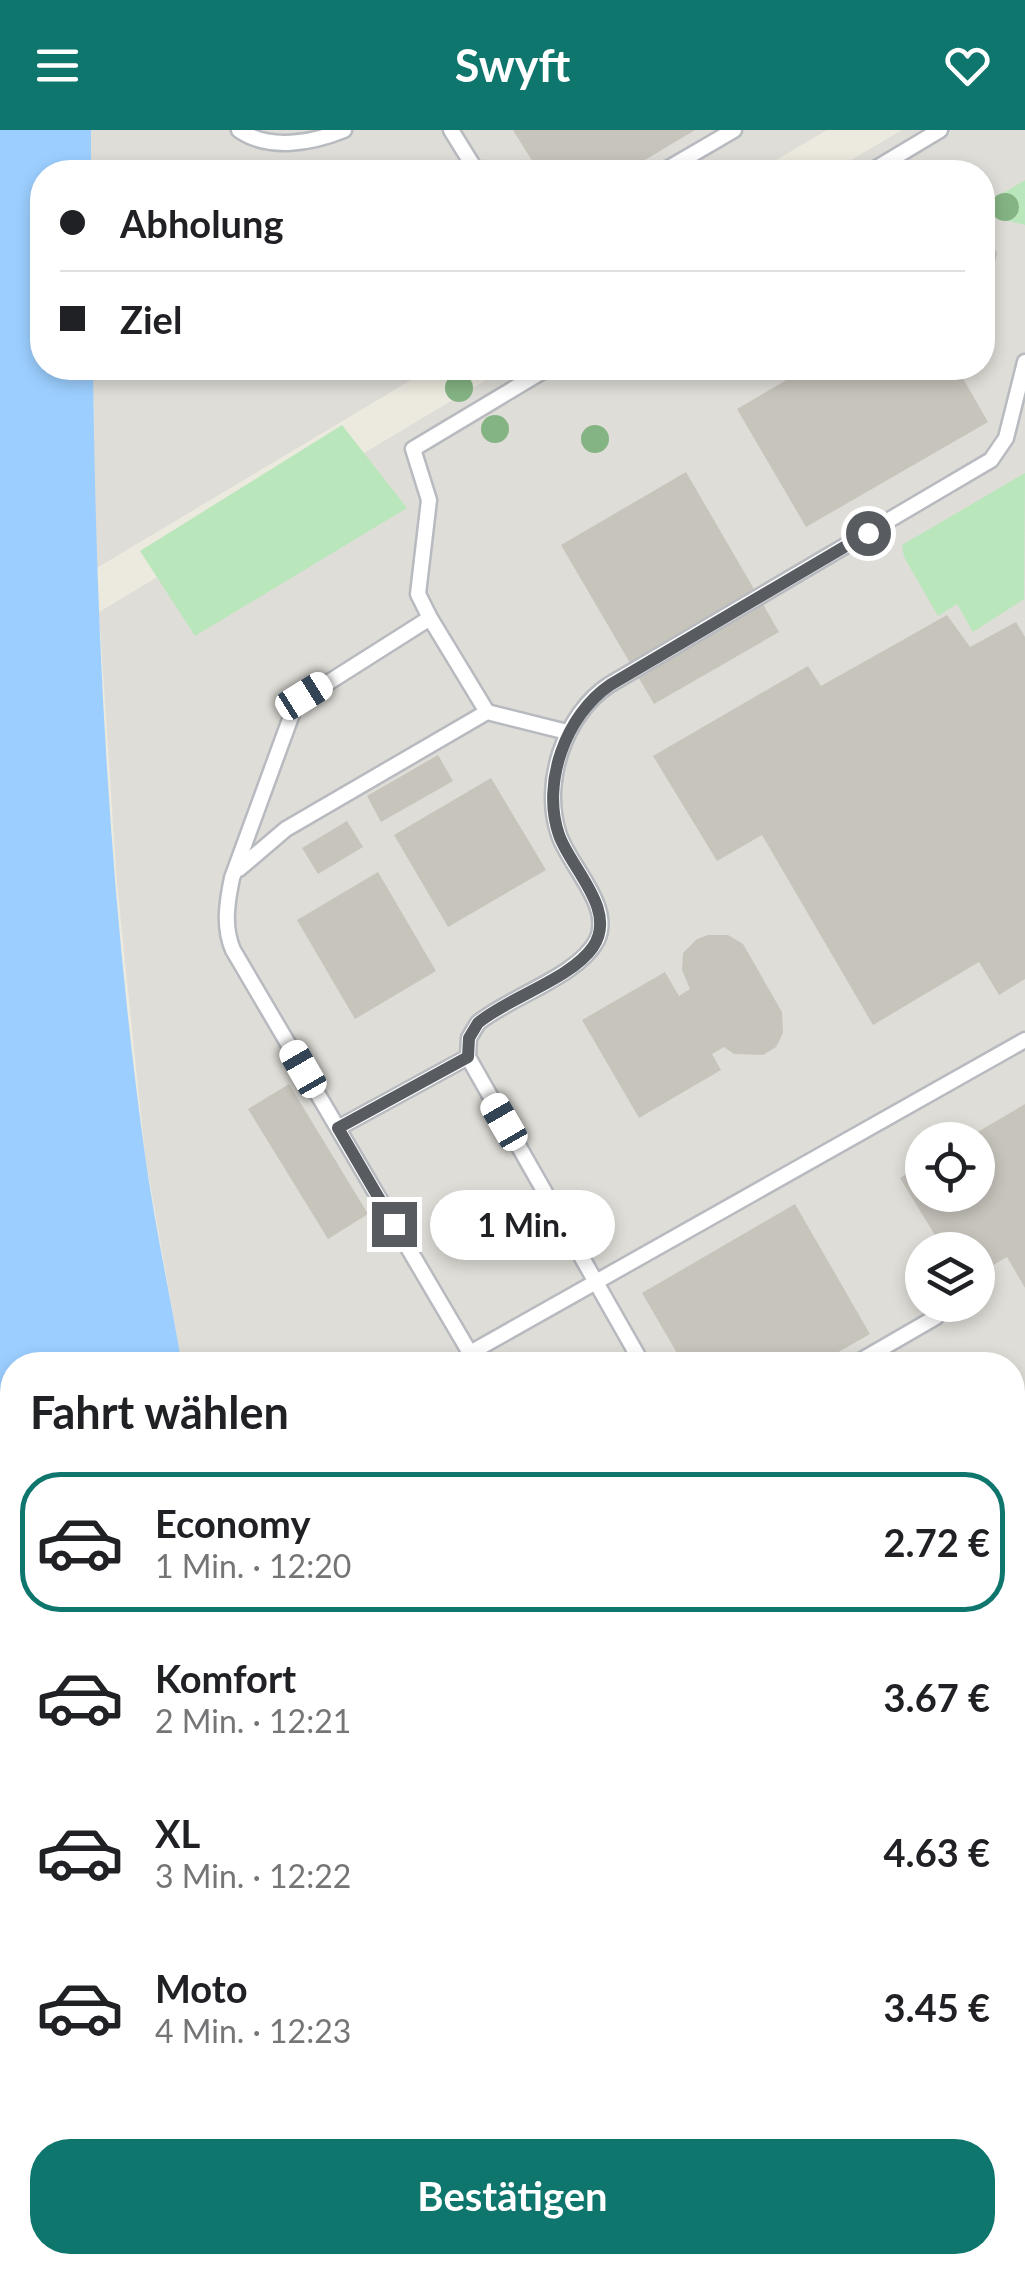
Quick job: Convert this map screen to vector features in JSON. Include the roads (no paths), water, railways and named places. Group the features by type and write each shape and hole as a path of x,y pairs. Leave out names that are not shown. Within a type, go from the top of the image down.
{"lane":[{"path":"239,130 258,140 281,142 309,140 344,130"},
{"path":"451,130 470,160"},
{"path":"683,160 734,130"},
{"path":"890,160 940,130"},
{"path":"635,1352 468,1057 469,1038 478,1023 578,960 593,947 600,930 599,912 556,824 556,786 568,732 587,702 610,685 991,460 1004,442 1025,362"},
{"path":"486,712 418,594 429,500 413,449 528,380"},
{"path":"430,618 294,706 232,878 227,904 229,943 469,1352"},
{"path":"232,878 250,856 286,829 486,712 568,732"},
{"path":"472,1352 1025,1040"},
{"path":"338,1128 468,1057"},
{"path":"875,1352 926,1322"}],"water":[{"path":"0,130 91,130 91,160 30,160 30,380 93,380 101,664 122,959 145,1155 180,1352 0,1352"}]}
